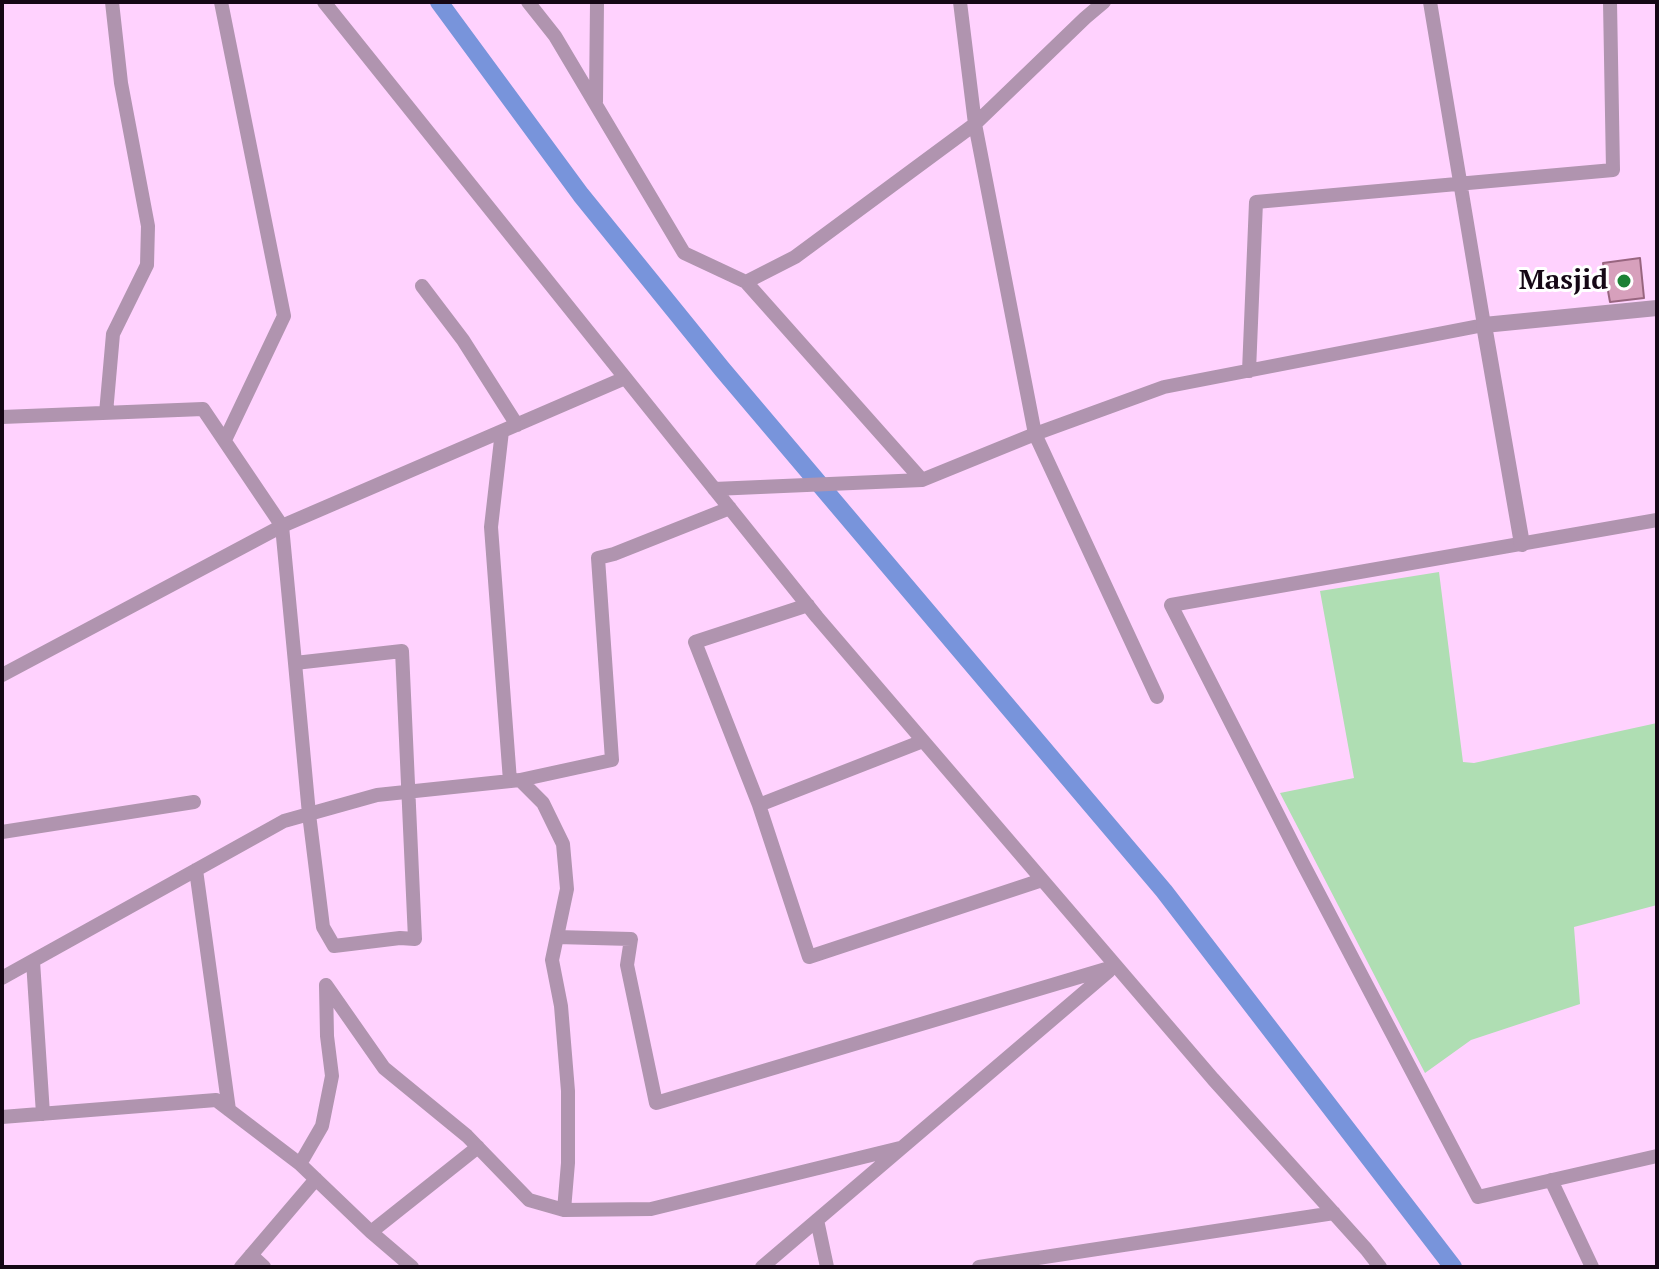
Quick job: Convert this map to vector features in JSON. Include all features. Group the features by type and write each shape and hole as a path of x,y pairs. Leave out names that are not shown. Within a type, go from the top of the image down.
{"street":[{"path":"106,413 113,334 147,265 148,226 121,83 112,2"},
{"path":"221,2 284,316 225,440"},
{"path":"324,2 808,605 1213,1079 1380,1267"},
{"path":"528,2 555,36 684,253 746,282 922,480"},
{"path":"596,103 597,2"},
{"path":"960,2 975,124 1035,434 1157,697"},
{"path":"746,282 795,257 975,124 1104,2"},
{"path":"1430,2 1522,544"},
{"path":"1249,371 1256,202 1613,170 1610,2"},
{"path":"422,286 463,340 517,425"},
{"path":"714,489 922,480 1035,434 1164,387 1484,325 1657,308"},
{"path":"2,675 282,526 625,378"},
{"path":"2,417 203,409 282,526 309,814 323,927 334,946 415,939 402,651 295,663"},
{"path":"502,431 491,527 515,780 543,803 563,844 567,889 552,960 561,1006 568,1091 568,1163 564,1210"},
{"path":"2,978 284,821 377,795 515,780 612,760 598,558 730,508"},
{"path":"1657,520 1171,605 1478,1197 1657,1156"},
{"path":"808,605 695,642 759,805 809,957 1042,880"},
{"path":"759,805 923,741"},
{"path":"2,832 194,802"},
{"path":"196,870 229,1110"},
{"path":"557,937 631,939 627,965 656,1103 1116,966"},
{"path":"33,961 43,1114"},
{"path":"762,1267 1116,966"},
{"path":"300,1164 322,1126 332,1076 326,985 384,1068 467,1136 529,1200 564,1210 651,1209 902,1147"},
{"path":"2,1117 216,1100 300,1164 412,1267"},
{"path":"371,1232 478,1147"},
{"path":"241,1267 316,1179"},
{"path":"1551,1180 1592,1267"},
{"path":"979,1267 1334,1213"},
{"path":"817,1220 827,1267"},
{"path":"251,1255 264,1267"}],"green space":[{"path":"1439,572 1463,762 1474,763 1657,723 1657,905 1574,927 1580,1004 1471,1040 1425,1073 1280,793 1354,778 1320,591"}],"building":[{"name":"Masjid","path":"1640,258 1644,298 1610,302 1603,263"}],"waterway":[{"path":"439,2 581,195 722,369 1164,891 1453,1267"}],"place":[{"name":"Masjid","path":"1624,281"}]}
